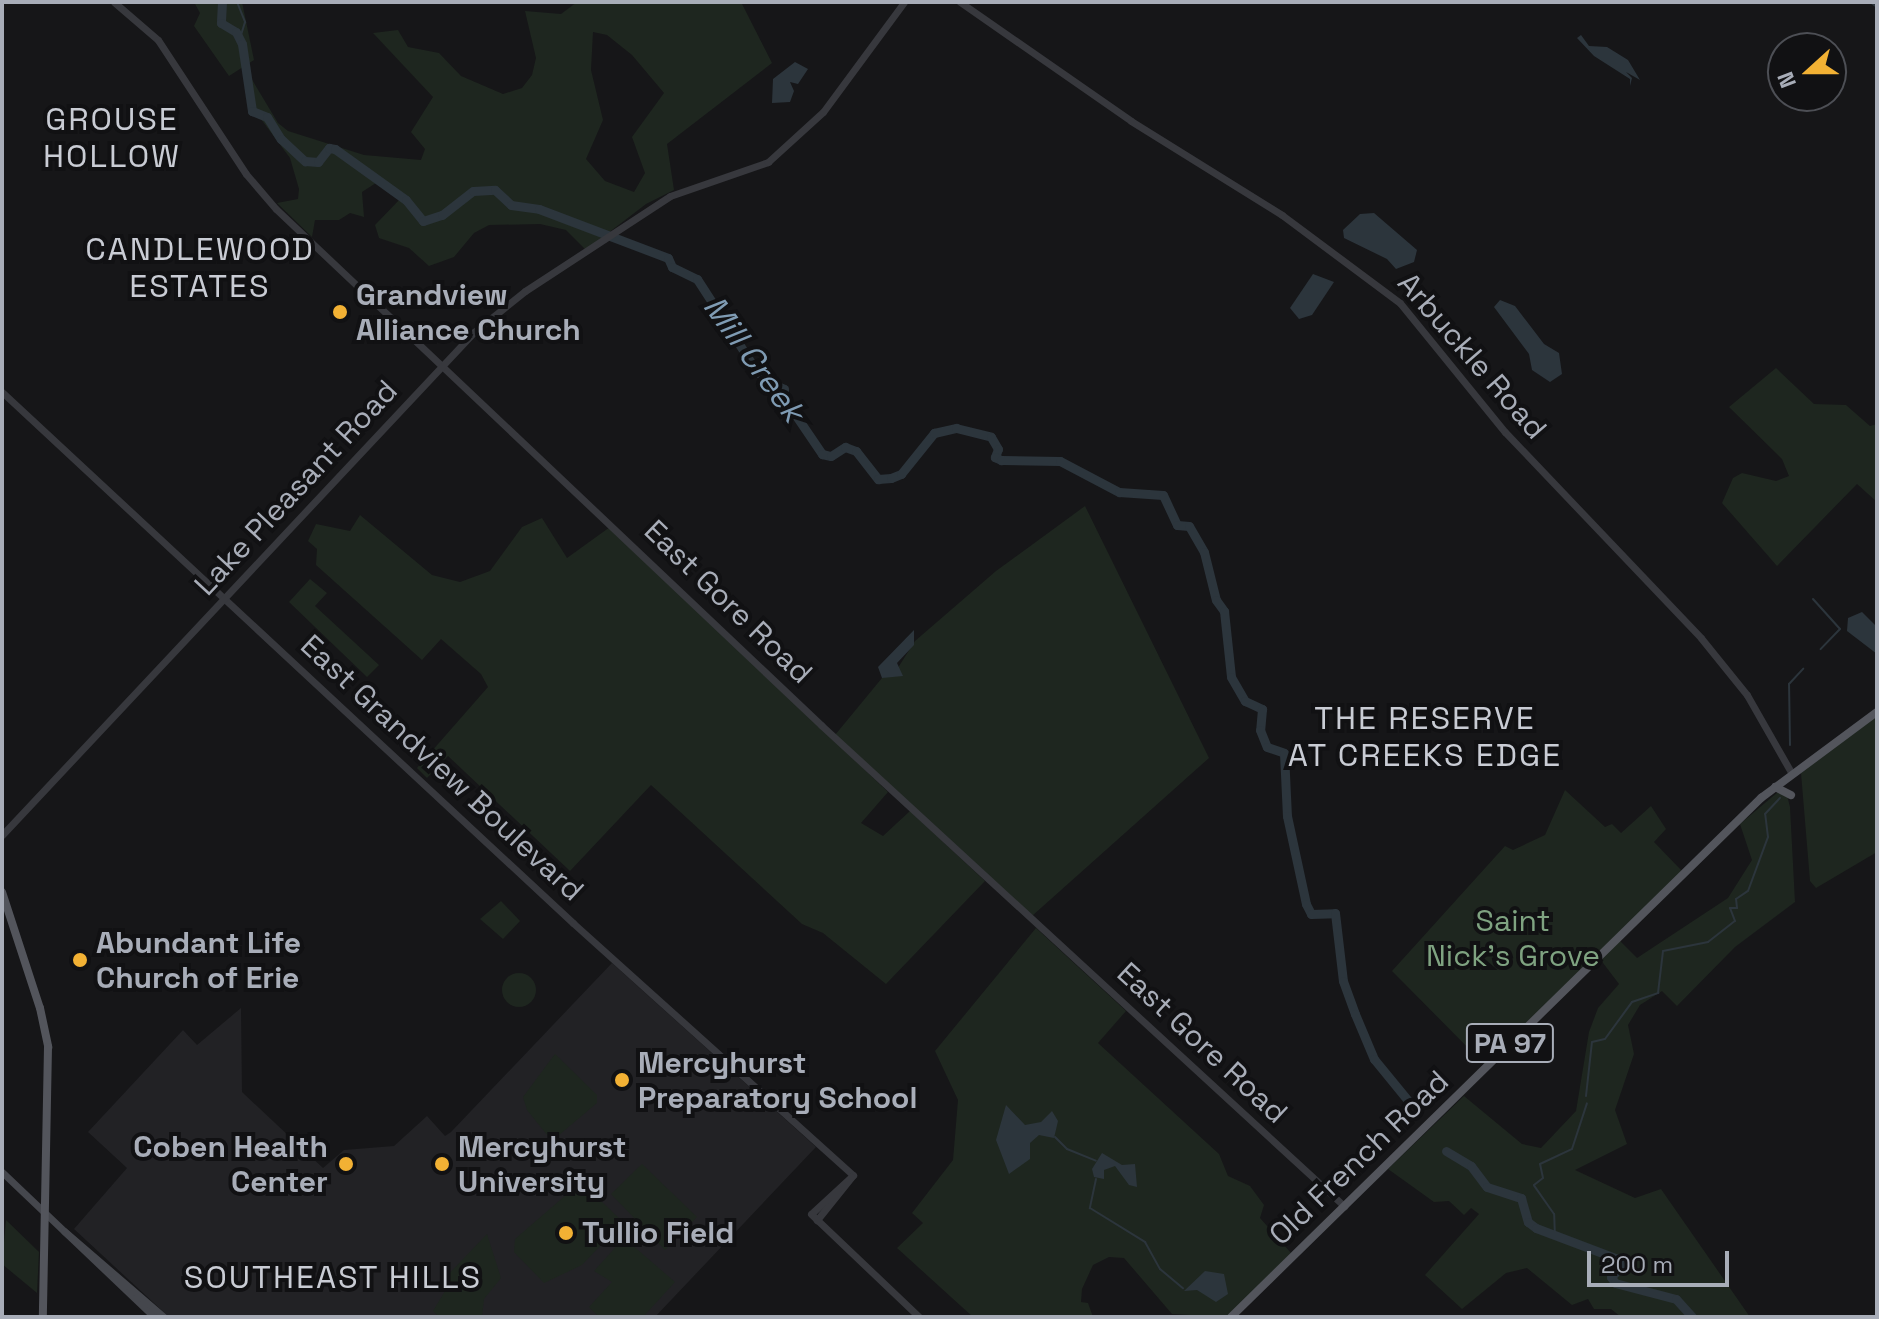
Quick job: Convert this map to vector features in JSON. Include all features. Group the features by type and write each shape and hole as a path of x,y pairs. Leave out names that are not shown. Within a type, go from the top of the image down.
{"main road":[{"name":"Old French Road","path":"1231,1317 1791,772 1877,712"},
{"path":"1775,787 1791,795"},
{"path":"2,892 47,1037 43,1317"},
{"path":"2,1172 154,1317"},
{"path":"64,1231 164,1317"}],"street":[{"name":"East Gore Road","path":"114,2 158,40 261,193 865,766 1344,1206"},
{"name":"Lake Pleasant Road","path":"2,835 227,600 442,364 517,297 606,242 676,193 737,176 778,154 823,112 904,2"},
{"name":"Arbuckle Road","path":"960,2 1141,127 1282,215 1400,303 1505,432 1712,650 1764,721 1791,772"},
{"name":"East Grandview Boulevard","path":"2,392 852,1176 814,1217 919,1317"}],"shaded area":[{"path":"1581,35 1589,46 1607,47 1628,60 1640,80 1626,72 1632,78 1630,86 1630,79 1594,56 1577,38"},
{"path":"795,62 808,69 798,84 790,82 794,91 790,102 772,103 773,79"},
{"path":"1374,213 1417,250 1414,262 1396,269 1387,259 1344,238 1343,230 1360,214"},
{"path":"1313,274 1334,282 1312,315 1299,319 1290,308"},
{"path":"1500,300 1515,306 1544,344 1559,353 1562,374 1550,382 1532,370 1529,354 1494,307"},
{"path":"1862,612 1877,627 1877,654 1847,631 1848,618"},
{"path":"914,630 914,645 897,663 903,676 882,678 878,667"},
{"name":"Mercyhurst University","path":"612,963 816,1147 655,1317 169,1317 74,1229 127,1168 88,1132 183,1030 197,1045 241,1008 242,1092 323,1168 344,1150 394,1146 427,1116 445,1136 451,1132"},
{"path":"1006,1105 1025,1125 1041,1122 1052,1111 1058,1121 1054,1138 1039,1135 1030,1143 1030,1159 1009,1174 996,1140"},
{"path":"1102,1153 1122,1165 1135,1164 1137,1187 1129,1185 1115,1166 1104,1170 1104,1179 1094,1177 1092,1169"},
{"path":"1205,1271 1224,1274 1228,1294 1216,1302 1197,1290 1184,1291"}],"green space":[{"path":"194,2 242,2 254,60 229,76 194,26 200,13"},
{"path":"577,2 741,2 772,63 667,144 674,190 646,204 586,250 566,230 540,224 489,225 474,233 454,257 429,266 409,248 379,238 375,225 402,197 379,181 362,192 364,217 350,213 339,220 315,220 312,237 277,203 298,199 299,189 290,158 249,103 248,73 278,123 288,131 364,155 421,160 425,149 411,132 433,97 373,33 398,30 408,47 439,53 461,76 503,94 522,88 532,75 536,58 525,11 561,14","holes":["593,32 607,35 632,55 664,93 632,137 645,173 634,192 605,181 586,159 603,120 591,70"]},
{"path":"1776,368 1814,404 1846,405 1870,426 1877,424 1877,502 1857,484 1777,566 1722,503 1733,478 1742,473 1776,481 1789,476 1782,459 1729,407"},
{"path":"1085,506 1209,758 1032,916 835,735 882,678 894,674 915,641 996,571"},
{"path":"360,515 432,575 460,582 490,571 522,527 542,518 567,558 610,527 888,792 861,823 883,836 910,811 985,881 886,984 823,933 802,924 651,785 570,871 448,756 427,778 417,768 488,687 481,674 441,639 422,660 316,565 317,549 308,541 316,524 350,531"},
{"path":"310,579 327,593 315,606 379,665 367,677 289,602"},
{"path":"1877,716 1877,852 1816,888 1810,881 1801,773"},
{"name":"Saint Nick's Grove","path":"1565,790 1605,827 1612,824 1621,833 1651,806 1666,829 1654,842 1682,871 1484,1064 1392,971 1505,846 1513,850 1545,835"},
{"path":"1778,792 1787,795 1790,807 1795,902 1735,947 1677,1006 1662,991 1640,1005 1628,1025 1634,1054 1615,1110 1627,1144 1575,1170 1635,1198 1661,1189 1750,1317 1621,1317 1611,1309 1594,1309 1588,1299 1572,1305 1527,1268 1506,1273 1462,1309 1425,1275 1479,1214 1471,1208 1464,1215 1449,1201 1434,1202 1388,1169 1464,1096 1522,1144 1541,1148 1576,1111 1589,1032 1598,1008 1619,984 1600,959 1619,940 1637,958 1728,898 1752,860 1740,824"},
{"path":"501,901 520,921 503,939 480,919"},
{"path":"1036,928 1126,1011 1098,1043 1219,1154 1228,1176 1250,1186 1264,1205 1260,1218 1291,1253 1227,1317 1172,1314 1124,1258 1109,1257 1093,1265 1082,1289 1081,1302 1088,1303 1093,1317 973,1317 897,1248 923,1223 912,1213 953,1160 958,1100 935,1051"},
{"path":"519,973 531,978 536,990 531,1002 519,1007 507,1002 502,990 507,978"},
{"path":"555,1054 597,1095 597,1103 552,1141 527,1110 523,1097"},
{"path":"642,1164 697,1217 665,1250 611,1194"},
{"name":"Tullio Field","path":"581,1182 623,1222 582,1265 544,1283 514,1252 515,1239"},
{"path":"6,1220 39,1252 37,1293 2,1264"},
{"path":"487,1234 501,1278 484,1299 482,1317 439,1317 433,1311 445,1291 444,1279"},
{"path":"624,1238 675,1282 643,1317 599,1317 589,1307 612,1282 594,1271"}],"waterway":[{"name":"Mill Creek","path":"222,2 221,23 236,32 242,44 252,111 267,117 281,139 305,161 318,162 329,148 335,149 406,200 423,221 442,215 473,191 495,190 511,205 539,209 668,258 672,267 697,279 767,382 784,389 784,398 822,454 831,456 845,447 856,451 878,479 891,478 901,474 934,433 956,428 991,437 998,449 995,457 1001,460 1060,461 1119,492 1163,495 1177,525 1189,526 1204,552 1216,600 1224,611 1231,677 1245,701 1262,709 1260,730 1267,747 1284,753 1287,816 1306,904 1311,914 1335,913 1343,981 1355,1014 1374,1059 1410,1103"},
{"path":"237,2 245,22 240,38"},
{"name":"Mill Creek","path":"1870,2 1877,7"},
{"path":"1813,599 1840,629 1821,649"},
{"path":"1790,745 1789,684 1803,669"},
{"path":"1586,1096 1592,1042 1605,1039 1632,1002 1658,993 1663,951 1708,942 1735,921 1730,908 1737,908 1736,899 1748,891 1768,837 1765,814 1780,798"},
{"path":"1555,1238 1554,1214 1534,1185 1543,1178 1540,1164 1572,1149 1587,1103"},
{"path":"1055,1137 1067,1149 1096,1161"},
{"name":"Mill Creek","path":"1446,1151 1471,1166 1487,1187 1521,1198 1528,1222 1536,1228 1618,1259 1621,1266 1611,1277 1615,1283 1676,1299 1692,1317"},
{"path":"1096,1179 1090,1208 1145,1242 1160,1269 1183,1288"}],"place":[{"name":"Grandview Alliance Church","path":"340,312"},
{"name":"Abundant Life Church of Erie","path":"80,960"},
{"name":"Mercyhurst Preparatory School","path":"622,1080"},
{"name":"Coben Health Center","path":"346,1164"},
{"name":"Mercyhurst University","path":"442,1164"},
{"name":"Tullio Field","path":"566,1233"}],"district":[{"name":"GROUSE HOLLOW","path":"112,138"},
{"name":"CANDLEWOOD ESTATES","path":"200,268"},
{"name":"THE RESERVE AT CREEKS EDGE","path":"1425,738"},
{"name":"SOUTHEAST HILLS","path":"333,1277"}]}
